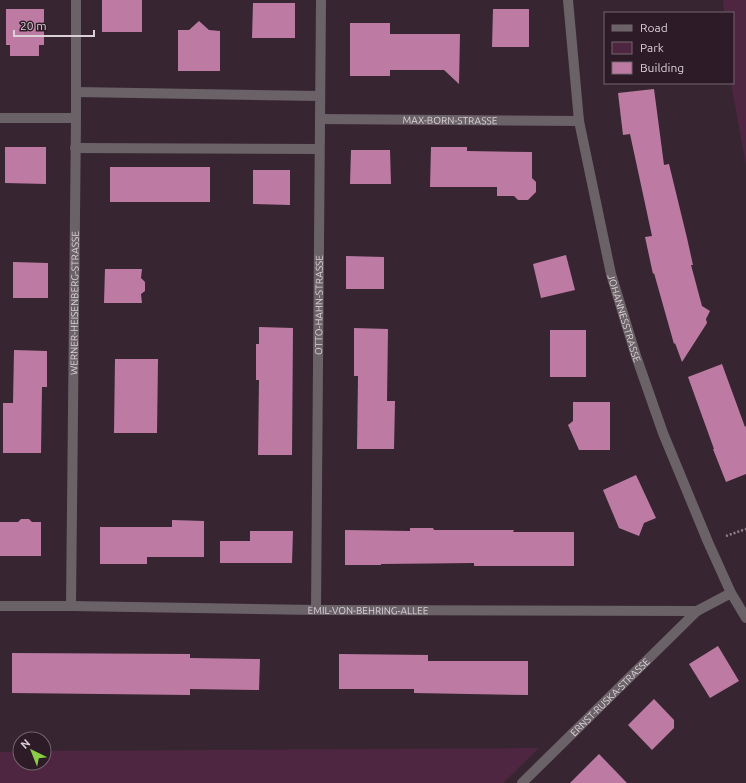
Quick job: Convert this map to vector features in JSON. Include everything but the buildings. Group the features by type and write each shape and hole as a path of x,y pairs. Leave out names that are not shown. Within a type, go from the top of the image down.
{"street":[{"name":"WERNER-HEISENBERG-STRASSE","path":"71,606 76,0"},
{"name":"OTTO-HAHN-STRASSE","path":"316,610 321,0"},
{"name":"JOHANNESSTRASSE","path":"568,0 579,121 611,274 636,356 663,433 708,542 731,592 746,618"},
{"path":"76,92 320,96"},
{"path":"0,118 76,118"},
{"name":"MAX-BORN-STRASSE","path":"320,119 579,121"},
{"path":"75,148 319,149"},
{"name":"EMIL-VON-BEHRING-ALLEE","path":"0,606 316,610 697,611 731,592"},
{"name":"ERNST-RUSKA-STRASSE","path":"522,783 697,611"}],"green space":[{"path":"723,0 746,0 746,166 731,84 734,84 734,12 724,12"},
{"path":"539,748 503,783 0,783 0,752 12,752 12,771 52,771 52,751"}]}
